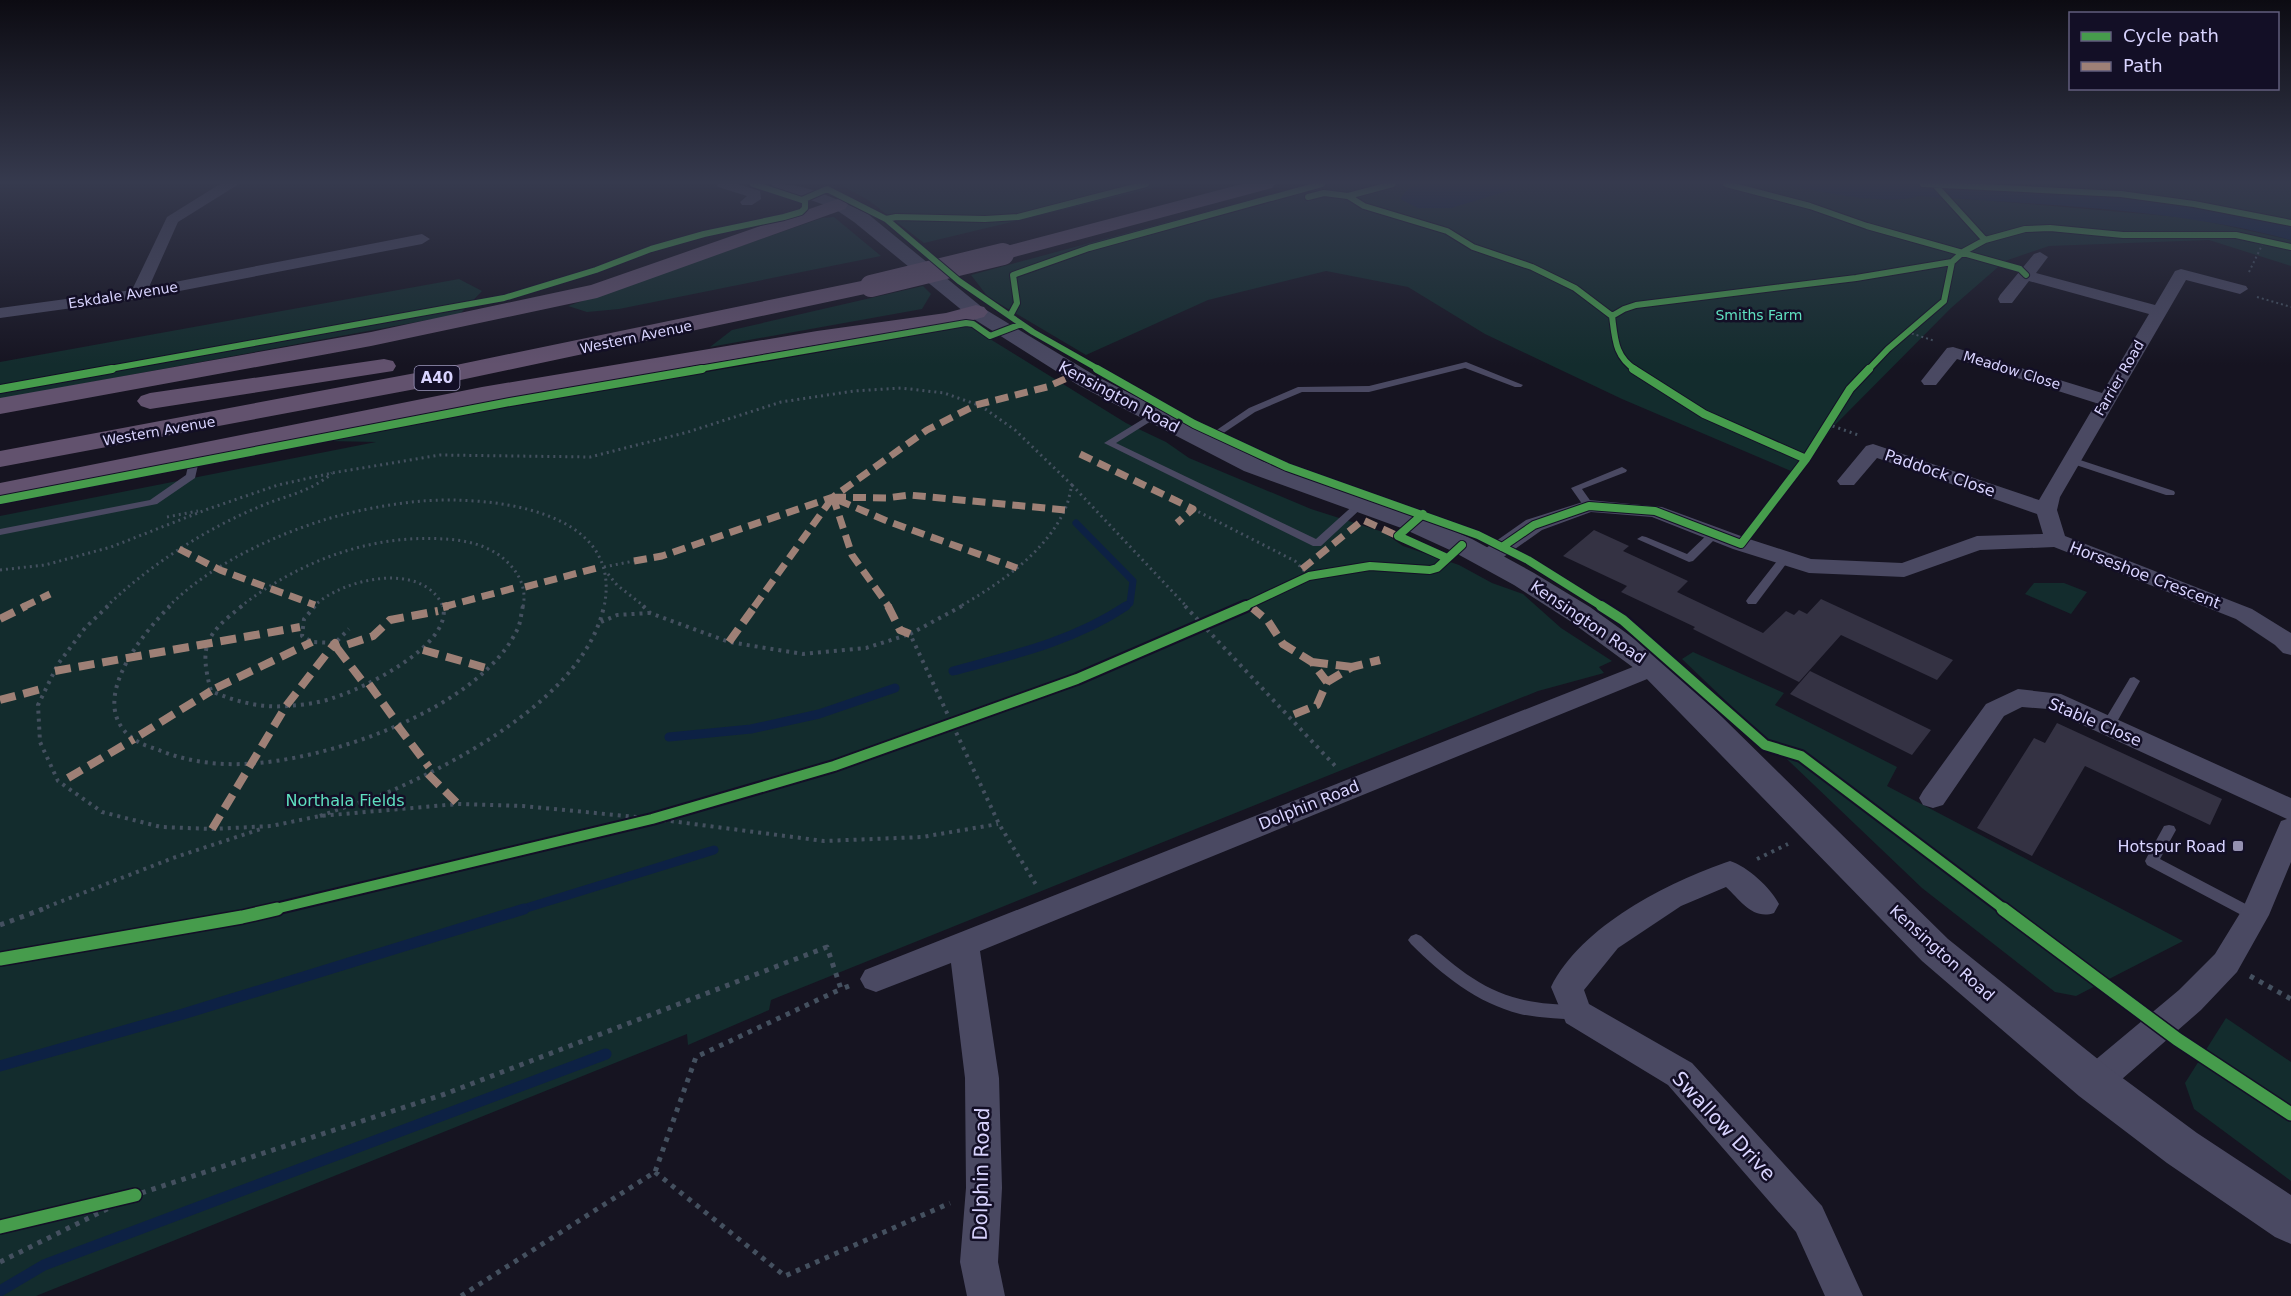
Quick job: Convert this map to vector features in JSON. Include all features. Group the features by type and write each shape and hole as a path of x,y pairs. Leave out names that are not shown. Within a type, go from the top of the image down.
{"highway":[{"path":"0,406 371,339 597,291 731,244"},
{"name":"Western Avenue","path":"995,248 1007,244"},
{"name":"Western Avenue","path":"0,459 208,423 603,345 1010,244"},
{"name":"Western Avenue","path":"0,438 863,279"},
{"path":"0,492 482,395 817,338 948,320 976,312"},
{"name":"A40","path":"0,423 408,363"},
{"name":"A40","path":"0,466 208,423"}],"street":[{"path":"138,294 161,244"},
{"name":"Eskdale Avenue","path":"0,313 138,294 394,244"},
{"name":"Kensington Road","path":"893,244 976,312 1041,354 1153,416 1268,473 1413,523 1465,554 1572,609 1653,667 1935,950 2094,1082 2182,1148 2291,1221"},
{"path":"2006,298 2040,257"},
{"name":"Farrier Road","path":"2046,510 2050,497 2071,460 2181,274 2240,289"},
{"path":"2026,275 2158,311"},
{"name":"Meadow Close","path":"1930,381 1953,352 2106,399"},
{"name":"Paddock Close","path":"1847,481 1873,450 2046,510"},
{"name":"Horseshoe Crescent","path":"1465,554 1534,525 1589,506 1655,511 1809,566 1904,570 1977,543 2056,540 2089,551 2244,614 2288,641"},
{"path":"2046,510 2056,540"},
{"name":"Dolphin Road","path":"876,979 1653,667"},
{"name":"Stable Close","path":"1933,798 1995,710 2018,698 2052,700 2291,810"},
{"path":"2094,1082 2190,1000 2226,963 2284,867 2291,829"},
{"path":"1577,1013 1567,987 1607,939 1671,898 1730,873 1764,904"},
{"name":"Dolphin Road","path":"964,944 982,1078 984,1188 980,1262 986,1296"},
{"name":"Swallow Drive","path":"1577,1013 1680,1074 1809,1219 1844,1296"}],"lane":[{"path":"1204,442 1252,410 1301,389 1369,389 1466,365 1518,385"},
{"path":"1153,416 1109,443 1317,544 1361,504"},
{"path":"0,532 153,502 190,476 196,452"},
{"path":"2071,460 2169,493"},
{"path":"1589,506 1576,488 1622,470"},
{"path":"1642,539 1689,559 1715,533"},
{"path":"1752,600 1785,558"},
{"path":"2108,726 2134,681"},
{"path":"2169,830 2152,861 2254,915"},
{"path":"1416,940 1438,962 1471,985 1512,1005 1577,1013"}],"path":[{"path":"2252,266 2262,244"},
{"path":"2240,289 2260,299 2291,307"},
{"path":"1901,338 1914,326"},
{"path":"0,570 45,565 111,547 207,509 279,485 332,473 440,455 590,457 688,432 781,402 854,391 901,388 944,393 981,406 1015,430 1072,484 1354,787"},
{"path":"1822,433 1833,415"},
{"path":"271,826 212,829 161,827 130,821 102,812 58,782 40,742 38,705 58,664 85,628 125,589 161,561 207,532 260,506 319,485 332,473"},
{"path":"601,623 617,615 650,613 729,642 803,654 866,648 910,634 984,594 1034,554 1065,510 1072,484"},
{"path":"349,629 335,643 312,642 302,636 300,627 302,619 315,605 330,595 349,586 375,580 394,578 420,582 435,592 443,607 442,624 423,650 369,684 332,699 286,706 261,705 235,702 211,691 203,663 207,644 214,633 236,611 263,590 301,568 325,558 384,542 423,539 450,540 482,546 496,552 516,572 525,587 524,609 519,626 502,652 470,683 433,708 397,725 338,747 279,760 223,764 196,762 170,757 134,739 121,725 114,706 119,671 149,628 186,592 259,549 300,529 361,510 438,500 471,500 534,510 582,535 601,558 612,581 650,613"},
{"path":"161,518 207,509"},
{"path":"1193,509 1295,561 1309,576"},
{"path":"0,959 242,917 652,819 834,766 1077,680 1205,625 1309,576 1370,566 1430,570 1465,554"},
{"path":"605,569 634,561"},
{"path":"320,816 389,792 428,774 486,741 541,699 586,648 601,623 608,595 605,569"},
{"path":"910,634 954,723 999,824 1051,909"},
{"path":"0,925 173,858 271,826 320,816 458,804 524,806 652,819 824,841 922,837 999,824"},
{"path":"1730,873 1814,831"},
{"path":"0,1227 135,1195 445,1094 827,947 841,989"},
{"path":"2226,963 2291,999"},
{"path":"461,1296 655,1172 696,1057 841,989 876,979"},
{"path":"655,1172 784,1276 984,1188"},
{"path":"0,1262 135,1195"}],"green space":[{"path":"746,244 867,244 881,256 619,309 587,312 568,306"},
{"name":"Smiths Farm","path":"1084,244 2090,244 2049,246 2005,261 1951,308 1833,427 1798,474 1622,399 1485,334 1408,287 1326,271 1208,300 1086,355 988,297 971,275"},
{"name":"Smiths Farm","path":"2223,244 2291,244 2291,266"},
{"path":"459,279 482,291 460,314 0,399 0,362"},
{"path":"923,286 931,294 922,309 710,347 732,330"},
{"name":"Northala Fields","path":"969,326 1126,423 1166,442 1189,458 1311,509 1383,532 1403,546 1459,565 1492,583 1523,594 1561,628 1612,661 1599,667 1604,673 1538,691 771,1000 769,1010 688,1045 687,1034 36,1296 0,1296 0,516 376,442 329,441 412,424"},
{"path":"2034,583 2064,583 2087,592 2071,614 2025,594"},
{"path":"1693,652 1784,693 1775,705 1897,767 1887,786 2183,941 2076,996 2055,992 1922,888 1682,659"},
{"path":"2226,1018 2291,1062 2291,1181 2194,1109 2185,1083"}],"building":[{"path":"1594,530 1629,546 1623,551 1688,581 1677,592 1763,633 1786,611 1794,615 1799,610 1807,614 1821,599 1953,660 1937,680 1841,635 1799,682 1693,629 1695,627 1621,592 1627,586 1563,556"},
{"path":"1810,671 1931,730 1912,755 1790,694"},
{"path":"2057,723 2222,799 2210,825 2085,766 2032,856 1977,828 2034,738 2045,743"}],"waterway":[{"path":"1076,523 1133,581 1130,603 1124,607"},
{"path":"953,671 1043,646 1085,629 1126,606"},
{"path":"669,737 751,729 819,714 895,688"},
{"path":"520,910 714,850"},
{"path":"0,1066 183,1014 524,909"},
{"path":"0,1291 44,1265 606,1054"}],"marked path":[{"path":"634,561 662,556 833,497 927,430 976,405 1047,387 1076,374"},
{"path":"1080,454 1193,509 1177,523"},
{"path":"833,497 886,498 909,495 1065,510"},
{"path":"833,497 852,555 888,606 900,630 910,634"},
{"path":"729,642 833,497"},
{"path":"838,500 887,521 1017,568"},
{"path":"1302,569 1363,520 1398,536"},
{"path":"179,549 220,570 315,605"},
{"path":"525,587 597,568"},
{"path":"443,607 518,587"},
{"path":"0,619 50,594"},
{"path":"1249,605 1268,621 1283,644 1312,662 1327,682 1317,705 1290,716"},
{"path":"212,829 286,706 335,643 337,648 360,642 379,632 390,620 438,611"},
{"path":"55,671 300,627"},
{"path":"216,688 312,642"},
{"path":"337,648 363,682"},
{"path":"423,650 486,668"},
{"path":"1327,682 1352,667 1380,660"},
{"path":"1312,662 1352,667"},
{"path":"369,684 395,720"},
{"path":"0,700 45,688"},
{"path":"140,735 211,691"},
{"path":"397,725 429,767"},
{"path":"68,778 134,739"},
{"path":"428,774 458,804"}],"cycle path":[{"path":"0,389 504,298 596,270 667,244"},
{"path":"916,244 959,281 1033,332 1194,424 1287,467 1478,535 1528,560 1623,620 1765,745 1801,756 2177,1039 2291,1114"},
{"path":"1010,316 1017,303 1013,275 1102,244"},
{"path":"1469,244 1532,267 1575,288 1612,316 1616,349 1626,364 1704,414 1806,459"},
{"path":"1933,244 2020,269 2026,275"},
{"path":"1502,547 1534,525 1589,506 1655,511 1741,544 1806,459 1850,389 1888,349 1944,301 1952,262 1963,252 1977,244"},
{"path":"2279,244 2291,247"},
{"path":"1612,316 1636,305 1856,278 1952,262"},
{"path":"0,500 510,402 966,323 973,324 990,336 1021,324"},
{"path":"1423,514 1398,536 1447,558"},
{"path":"0,959 242,917 652,819 834,766 1077,679 1205,625 1309,576 1370,566 1430,570 1437,568 1462,545"},
{"path":"0,1227 135,1195"}],"place":[{"name":"Hotspur Road","path":"2238,846"}]}
